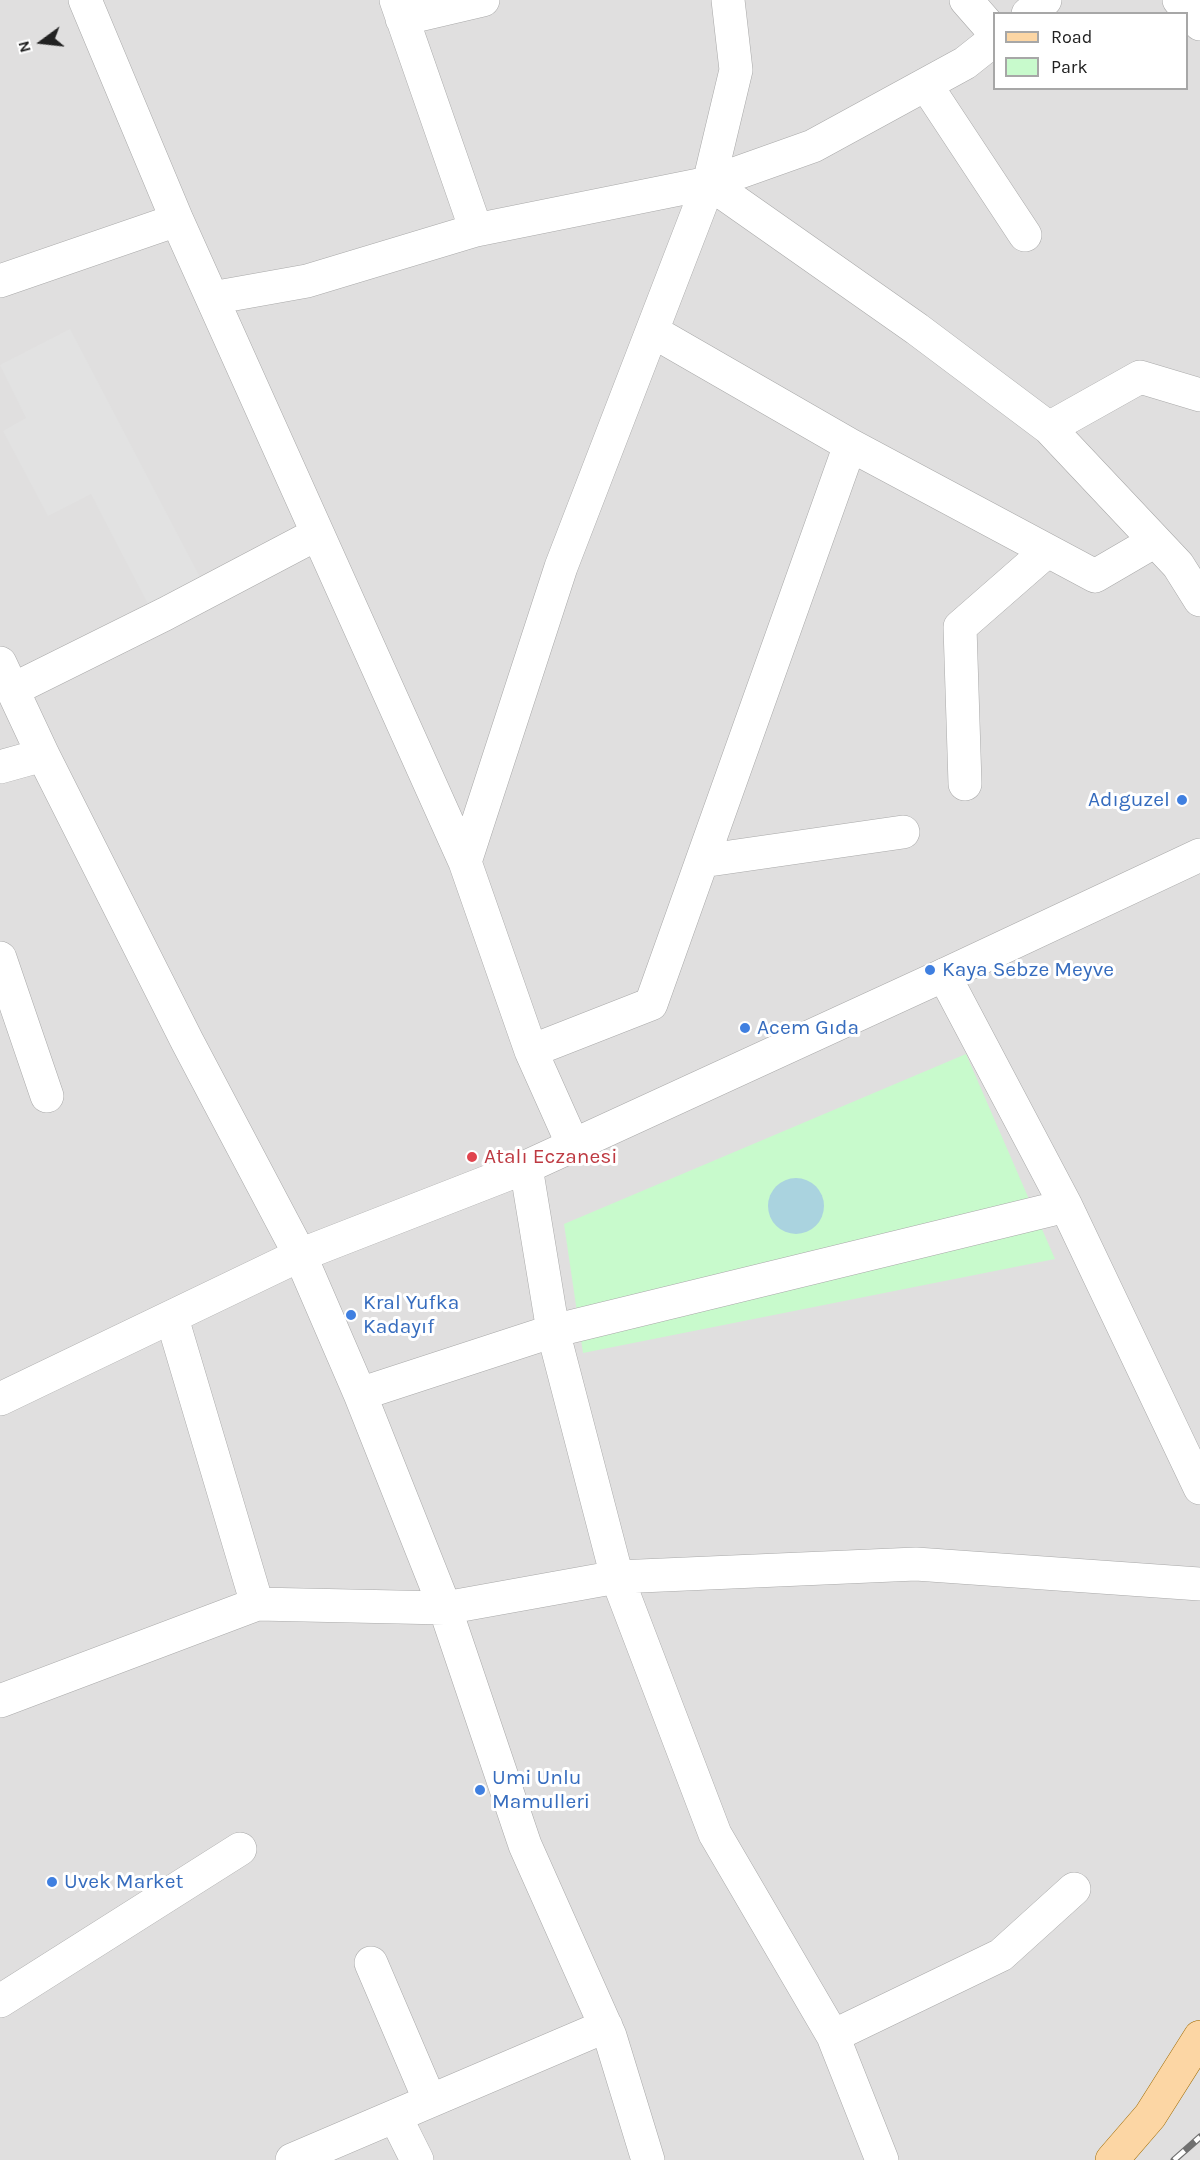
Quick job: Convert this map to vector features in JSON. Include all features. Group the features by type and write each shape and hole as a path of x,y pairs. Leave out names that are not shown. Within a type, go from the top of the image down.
{"main road":[{"path":"1112,2160 1150,2116 1200,2037"}],"street":[{"path":"85,0 177,220 465,862 531,1051 573,1145"},
{"path":"477,230 399,10 483,0"},
{"path":"465,862 561,567 709,183 736,70 728,0"},
{"path":"966,0 993,31"},
{"path":"1030,12 1045,0"},
{"path":"1179,0 1200,24"},
{"path":"212,298 306,281 477,230 709,183 813,146 965,63 993,41"},
{"path":"926,85 1025,235"},
{"path":"709,183 917,329 1049,428 1178,565 1200,600"},
{"path":"0,281 177,220"},
{"path":"652,331 850,445 1095,576 1155,541"},
{"path":"1049,428 1140,377 1200,395"},
{"path":"531,1051 651,1004 850,445"},
{"path":"317,534 165,614 6,676 43,755 187,1041 300,1255 360,1394 445,1608 525,1845 606,2026 648,2160"},
{"path":"965,784 960,627 1047,551"},
{"path":"0,767 43,755"},
{"path":"702,861 903,832"},
{"path":"0,1399 300,1255 526,1167 1200,855"},
{"path":"0,958 47,1096"},
{"path":"944,975 1066,1206 1200,1488"},
{"path":"526,1167 553,1331 617,1577 715,1833 833,2036 882,2160"},
{"path":"360,1394 553,1331 1066,1206"},
{"path":"172,1318 257,1604"},
{"path":"0,1701 257,1604 445,1608 617,1577 916,1564 1200,1584"},
{"path":"0,2001 240,1849"},
{"path":"833,2036 1001,1955 1074,1889"},
{"path":"371,1963 430,2101"},
{"path":"292,2160 606,2026"},
{"path":"395,2116 417,2160"}],"shaded area":[{"path":"0,0 1200,0 1200,2160 0,2160"},
{"path":"70,329 202,581 150,608 91,494 48,516 3,431 26,418 0,365"}],"green space":[{"path":"966,1054 1055,1259 583,1353 564,1224"}],"water":[{"path":"791,1178 801,1178 816,1186 822,1195 824,1206 822,1217 816,1226 801,1234 791,1234 780,1229 773,1222 768,1211 768,1201 773,1190 780,1183"}],"railway":[{"path":"1174,2160 1200,2137"}],"place":[{"name":"Adıguzel","path":"1182,800"},
{"name":"Kaya Sebze Meyve","path":"930,970"},
{"name":"Acem Gıda","path":"745,1028"},
{"name":"Atalı Eczanesi","path":"472,1157"},
{"name":"Kral Yufka Kadayıf","path":"351,1315"},
{"name":"Umi Unlu Mamulleri","path":"480,1790"},
{"name":"Uvek Market","path":"52,1882"}]}
